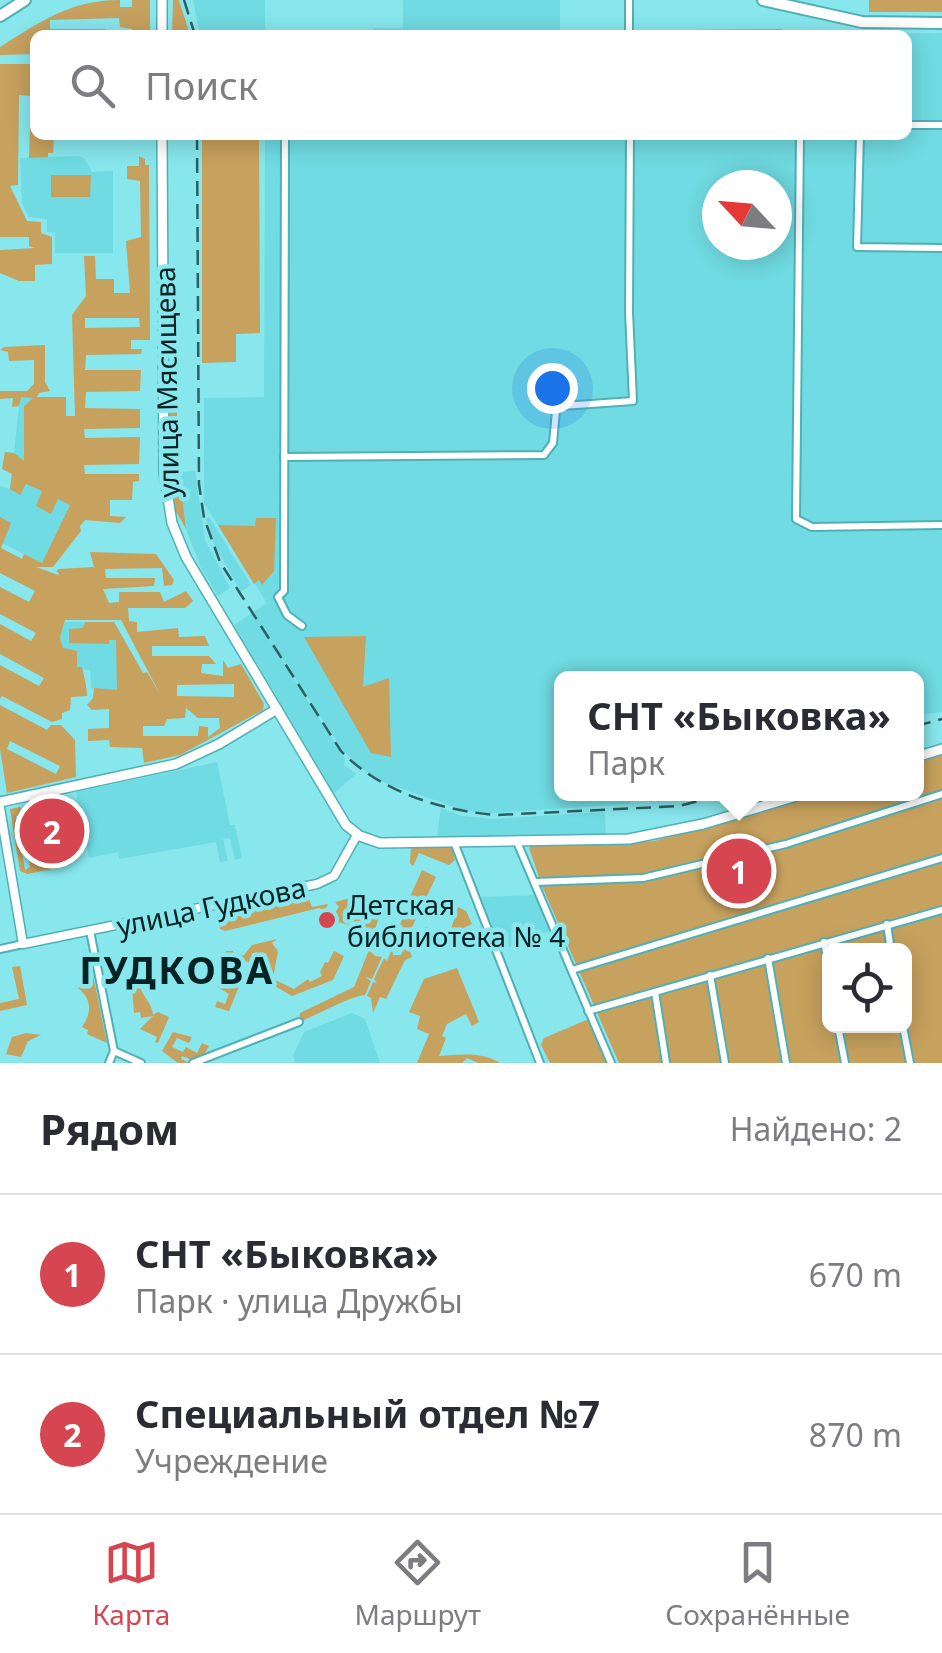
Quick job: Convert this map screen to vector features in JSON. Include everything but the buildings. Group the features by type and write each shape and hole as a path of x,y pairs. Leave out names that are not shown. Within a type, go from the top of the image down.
{"main road":[{"path":"0,16 25,0"},
{"path":"162,0 162,30"},
{"path":"770,1 862,22 942,23"},
{"name":"улица Мясищева","path":"162,140 164,473 168,510 181,549 343,822 357,835"},
{"path":"0,805 176,764 220,744 277,709"},
{"path":"357,835 380,843 617,840 714,821 779,801"}],"street":[{"path":"629,0 629,30"},
{"path":"912,125 942,125"},
{"path":"286,140 284,591 278,597 288,614 302,626"},
{"path":"284,458 544,455 553,443 556,411 562,406 633,402 630,140"},
{"path":"800,140 796,519 812,526 942,526"},
{"path":"860,140 857,247 942,248"},
{"path":"536,882 643,878 786,844 920,801"},
{"path":"0,805 22,944"},
{"path":"343,822 349,836 348,852"},
{"name":"улица Гудкова","path":"0,949 317,884 334,876 357,835"},
{"path":"517,840 612,1063"},
{"path":"454,842 540,1063"},
{"name":"улица Гудкова","path":"348,852 361,844 380,843"},
{"path":"572,970 942,858"},
{"path":"588,1011 942,910"},
{"path":"887,924 891,943"},
{"path":"90,931 114,1051 109,1063"},
{"path":"768,958 786,1063"},
{"path":"710,975 725,1063"},
{"path":"655,992 666,1063"},
{"path":"193,1063 299,1022"},
{"path":"839,1033 845,1063"},
{"path":"905,1033 910,1063"},
{"path":"114,1051 142,1063"}],"shaded area":[{"path":"120,0 120,7 132,7 132,0 150,0 150,30 120,27 119,18 50,20 50,29 106,29 30,30 30,54 0,55 0,47 56,14"},
{"path":"173,0 179,0 188,30 172,30"},
{"path":"193,0 265,0 265,30 199,30"},
{"path":"403,0 560,0 560,30 373,30 403,28"},
{"path":"869,0 942,0 942,12 869,12"},
{"path":"912,33 942,33 942,712 924,714 924,671 554,671 554,801 631,801 630,804 494,813 466,811 385,783 359,767 342,749 262,628 345,759 344,765 356,774 334,793 234,625 267,603 204,503 204,398 264,397 265,140 912,140"},
{"path":"0,64 30,64 30,96 19,95 18,185 10,186 27,221 41,222 41,233 52,237 52,264 35,265 35,281 19,281 0,273 0,250 35,248 29,246 29,237 0,237"},
{"path":"30,127 30,140 54,140 53,153 48,153 48,157 29,158"},
{"path":"202,140 259,140 260,333 236,334 236,362 202,363"},
{"path":"139,156 149,165 150,340 131,340 131,349 142,349 141,354 86,355 85,370 141,370 140,391 86,392 85,408 140,409 140,428 84,429 85,438 140,437 139,464 84,465 85,474 139,474 139,481 133,482 132,500 110,500 110,516 126,517 120,523 85,520 53,567 36,567 58,575 59,569 94,567 90,552 156,554 174,580 172,585 164,586 162,568 105,569 106,578 155,578 154,586 103,589 109,603 119,602 119,592 160,592 164,602 186,591 193,601 185,608 128,608 129,621 137,622 137,632 178,628 179,637 205,636 209,646 152,646 152,656 209,656 216,664 202,664 201,673 223,676 223,660 228,668 241,664 264,704 263,710 180,755 144,763 142,748 110,747 109,740 88,741 88,729 109,728 109,709 92,710 87,705 94,688 117,690 116,640 109,640 109,644 69,643 69,629 83,628 85,622 114,622 143,673 147,672 160,694 121,620 65,620 60,638 63,648 77,651 77,667 82,667 87,696 71,697 70,710 62,713 62,719 52,722 2,696 0,699 0,665 39,686 44,678 0,654 0,624 31,641 36,633 0,614 0,587 29,602 35,591 0,573 0,517 11,523 1,548 22,559 24,554 42,563 70,505 58,499 51,514 36,506 42,491 26,484 20,495 10,489 12,474 2,469 5,452 24,461 24,406 33,398 21,397 19,406 12,407 13,398 0,399 0,391 27,391 34,384 34,360 9,361 8,352 0,350 45,345 45,382 50,391 37,397 66,397 66,416 75,416 72,315 86,296 84,256 95,256 96,279 114,279 114,293 130,293 126,241 141,237 140,181 127,179 127,166 139,166","holes":["85,318 139,318 140,327 85,328","234,684 234,697 177,696 177,685","186,708 198,718 219,718 220,728 208,737 208,727 199,726 198,736 143,736 143,726 164,726 167,719 185,718"]},
{"path":"20,158 84,158 92,172 113,171 113,253 55,253 55,233 47,232 47,219 29,217 22,204"},
{"path":"51,175 91,175 90,197 51,197"},
{"path":"164,396 177,396 177,454 186,529 165,492"},
{"path":"20,397 66,397 67,493 72,501 42,563 0,542 0,486 10,489"},
{"path":"195,471 205,540 230,588 218,596 201,568 186,529 179,472"},
{"path":"209,517 251,585 241,592 212,540 206,519"},
{"path":"256,518 276,518 274,571 262,585 259,580 254,584 218,525 255,526"},
{"path":"65,622 114,622 146,680 92,705 90,670 63,671 60,638"},
{"path":"366,636 363,687 389,678 391,757 371,753 304,637"},
{"path":"0,705 47,730 51,725 61,725 75,740 76,777 7,793 0,749","holes":["10,741 60,766 56,774 7,749"]},
{"path":"942,753 942,1063 619,1063 529,848 532,844 654,841 796,801 924,801 924,759"},
{"path":"217,762 230,825 235,825 242,858 235,860 230,838 223,839 228,861 220,862 216,842 119,859 118,852 89,858 76,792"},
{"path":"20,807 25,813 16,816 25,870 30,867 28,854 50,850 56,858 61,857 63,867 27,874 20,871 10,809"},
{"path":"441,808 462,816 493,819 605,812 606,836 437,836"},
{"path":"411,847 452,848 455,860 449,865 419,853 413,866 410,863"},
{"path":"422,870 436,877 402,948 394,944"},
{"path":"537,895 553,930 502,950 481,897"},
{"path":"308,897 312,907 328,904 325,911 319,908 220,929 217,915"},
{"path":"350,898 381,910 370,946 347,940 350,934 359,937 364,927 353,921 354,917 350,916 349,925 330,920 339,907 335,902"},
{"path":"458,907 466,911 472,924 424,949 420,938 413,940 426,927 439,932 451,929"},
{"path":"277,939 272,943 278,951 273,979 294,989 308,979 310,982 322,976 320,972 334,951 344,956 333,980 292,996 266,981 266,970 241,959 233,967 224,959 226,951 233,951 235,957 244,955 252,945"},
{"path":"407,943 412,957 405,960 386,999 380,997 373,1013 371,998 367,996 373,982 377,983 374,979 384,958 387,961 392,949 393,955 401,955"},
{"path":"369,950 382,957 372,979 365,977 371,981 365,995 299,1022 300,1013 354,987"},
{"path":"20,966 27,1005 0,1011 0,1003 19,999 12,967"},
{"path":"225,968 242,979 229,1011 215,1007 217,1001 225,1004 229,994 217,987 221,979 212,976"},
{"path":"457,968 479,1022 472,1026 466,1014 447,1024 439,1056 478,1055 500,1063 478,1063 467,1058 462,1063 417,1063 429,1034 417,1029 420,1016 409,1012 424,979"},
{"path":"93,975 107,1043 87,1034 88,1030 82,1027 89,1006 78,988 88,984"},
{"path":"139,984 153,1015 158,1012 169,1017 158,1043 157,1037 140,1029 153,1016 141,1018 140,1012 134,1013 132,987"},
{"path":"352,1013 365,1019 380,1063 295,1063 293,1056 304,1032"},
{"path":"591,1018 611,1063 550,1063 541,1045 544,1038"},
{"path":"173,1032 192,1037 189,1043 177,1038 172,1047 183,1052 186,1047 197,1053 202,1043 209,1046 201,1060 182,1056 190,1063 178,1063 162,1051"},
{"path":"26,1033 41,1035 28,1041 21,1057 6,1054 12,1037"}],"railway":[{"path":"184,0 193,30"},
{"path":"197,140 199,484 204,518 220,562 341,751 393,788 434,804 476,813 679,806 698,801"},
{"path":"924,724 942,719"}],"place":[{"name":"Специальный отдел №7","path":"52,831"},
{"name":"СНТ «Быковка»","path":"739,871"},
{"name":"Детская библиотека № 4","path":"327,920"}],"district":[{"name":"ГУДКОВА","path":"177,969"}]}
